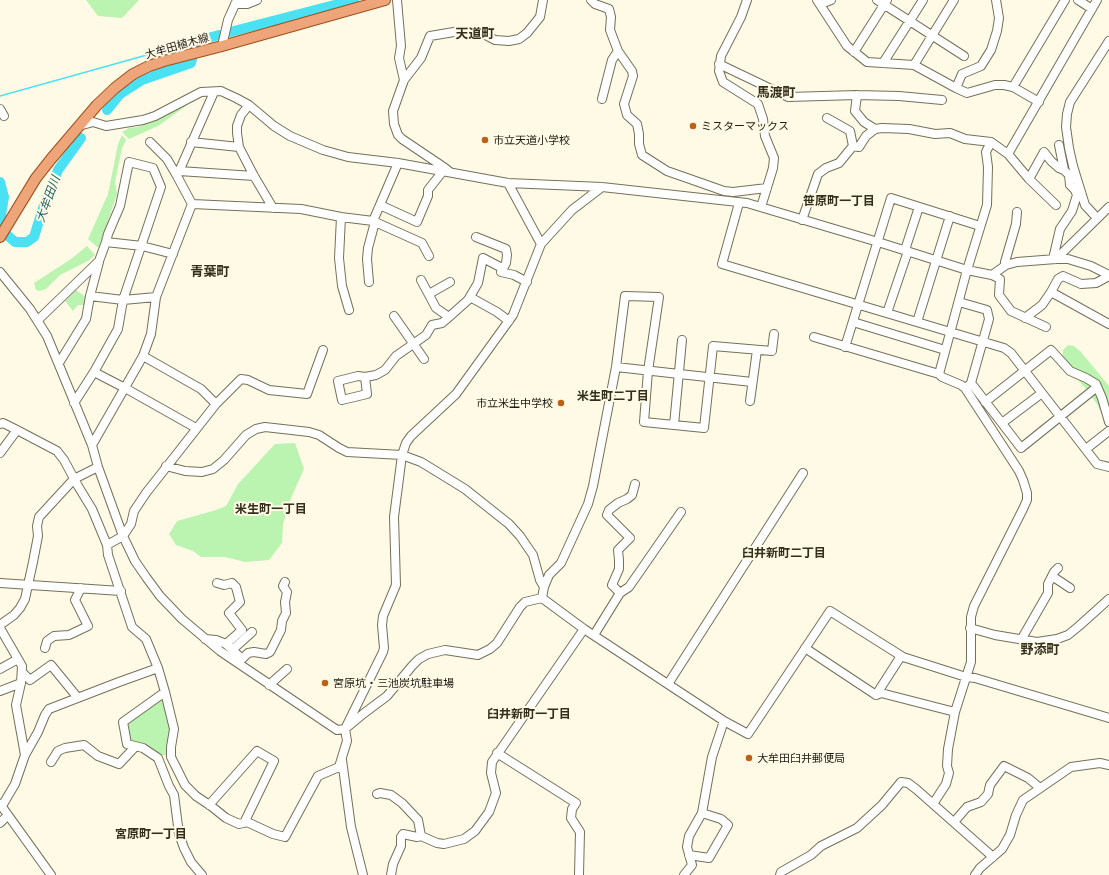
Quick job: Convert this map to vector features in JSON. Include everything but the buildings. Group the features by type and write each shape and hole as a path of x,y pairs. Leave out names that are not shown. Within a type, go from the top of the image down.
{"main road":[{"name":"大牟田植木線","path":"0,237 36,178 97,105 114,88 133,74 156,63 385,0"}],"street":[{"path":"222,46 228,20 236,2 247,4 257,0"},
{"path":"397,0 401,46 399,58 404,80"},
{"path":"446,172 445,168 398,135 394,124 393,111 404,80 421,58 430,36 478,31 495,40 509,41 519,39 527,33 540,17 543,0"},
{"path":"591,0 595,4 609,9 611,17 610,30 618,51 632,71 633,76 624,104 627,115 637,124 639,144 642,155 668,171 724,191 733,192 767,188"},
{"path":"747,0 741,17 721,56 718,71 723,82 758,104 764,119 765,136 774,158 773,168 761,207"},
{"path":"831,0 819,2 847,46 866,62 914,65 967,93 995,85 1013,87 1039,102"},
{"path":"883,63 923,0"},
{"path":"914,65 954,0"},
{"path":"956,88 962,74 981,66 991,50 997,31 998,18 996,0"},
{"path":"1013,87 1065,0"},
{"path":"1078,0 1092,9"},
{"path":"1008,154 1097,0"},
{"path":"854,52 883,2 964,56"},
{"path":"1097,218 1085,204 1073,166 1066,127 1070,102 1109,41"},
{"path":"602,99 612,60 618,51"},
{"path":"719,64 788,97 857,95 899,96 942,100"},
{"path":"79,126 93,122 106,126 143,120 155,116 201,92 221,91 249,105 274,126 290,136 309,145 348,157 398,163 508,183 602,187 747,203 761,207 967,270 992,275 1000,279 999,295 1011,311 1046,327"},
{"path":"178,173 214,92"},
{"path":"857,95 855,111 864,122 875,129"},
{"path":"249,105 241,115 237,126 239,147 273,208"},
{"path":"828,118 850,131 853,146"},
{"path":"853,146 859,147 866,136 875,129 882,128 909,129 935,134 950,133 965,139 991,142 1008,154 1029,179 1056,205"},
{"path":"92,445 142,356 150,334 156,297 174,254 192,204 178,173 167,159 150,142"},
{"path":"191,142 239,147"},
{"path":"939,374 967,270 987,204 988,167 986,152 991,142"},
{"path":"1059,145 1064,170"},
{"path":"802,220 818,174 826,168 839,163 853,146"},
{"path":"1029,179 1044,152 1051,161 1069,175 1070,184 1077,195 1072,211 1060,229 1054,259"},
{"path":"59,363 86,319 99,261 108,234 120,206 129,162 153,168 161,187 123,300 118,329 94,372 74,403"},
{"path":"370,282 366,259 374,221 398,163"},
{"path":"380,205 417,222 428,196 428,190 446,172"},
{"path":"178,173 254,176"},
{"path":"508,183 542,244"},
{"path":"0,424 3,423 57,451 64,460 92,509 107,545 108,555 132,627 146,639 158,668 174,729 171,757 185,785 196,796 226,818 239,824 247,822 273,834 286,837 318,776 339,767 347,741 345,729 383,652 383,616 396,585 394,517 402,455 406,443 411,436 456,394 509,321 518,304 542,244 572,210 602,187"},
{"path":"845,347 891,198 980,226"},
{"path":"739,203 722,264 1004,348 1011,353 1025,370 1097,464 1109,467"},
{"path":"192,204 301,209 341,217 374,221 422,243 429,256"},
{"path":"887,313 919,207"},
{"path":"1054,259 1109,207"},
{"path":"1006,265 1005,262 1016,224 1017,212"},
{"path":"917,322 950,216"},
{"path":"341,217 339,258 342,286 349,310"},
{"path":"476,237 506,250 506,263 502,268"},
{"path":"106,242 142,246 174,254"},
{"path":"365,377 376,375 385,370 396,356 426,335 432,325 442,323 468,300 478,283 483,258 502,268 502,272 514,275 527,282"},
{"path":"992,275 1006,265 1017,262 1054,259 1068,260 1090,266 1109,275"},
{"path":"38,320 99,261"},
{"path":"0,272 38,320 59,363 92,445 98,467 123,536 135,561 160,596 182,619 233,661 270,683 337,730 345,729 387,696 419,659 432,652 445,650 478,655 484,653 497,643 520,607 525,602 542,598 594,636 724,721 748,734 830,611 901,656 966,677 975,678 1109,718"},
{"path":"1025,318 1042,305 1058,279 1063,276 1081,284 1096,283 1109,275"},
{"path":"421,280 436,308 449,316"},
{"path":"428,294 450,282"},
{"path":"1051,292 1109,324"},
{"path":"90,296 123,300 156,297"},
{"path":"542,598 544,587 550,575 560,563 588,504 593,486 616,367 625,296 659,297 648,371 644,422 704,428 713,346 772,351 774,334"},
{"path":"470,297 497,312 509,321"},
{"path":"933,804 946,784 948,773 946,766 948,749 955,712 970,662 970,628 974,606 1023,509 1027,493 1019,471 968,386 989,319 987,310 958,302"},
{"path":"394,316 424,359"},
{"path":"853,322 945,350"},
{"path":"814,337 939,374 961,385 968,386 985,402 1022,448 1097,387"},
{"path":"674,425 682,340"},
{"path":"107,545 123,536 131,524 134,511 166,466 216,404 242,379 248,380 268,390 307,394 323,350"},
{"path":"750,401 757,350"},
{"path":"985,402 1051,350 1070,371 1096,384 1109,422"},
{"path":"142,356 201,389 216,404"},
{"path":"616,367 752,382"},
{"path":"94,372 196,428"},
{"path":"1002,423 1042,393"},
{"path":"166,466 185,471 202,472 213,470 246,435 256,429 265,427 309,432 319,435 347,452 402,455 421,462 465,489 509,524 534,555 540,580 544,587"},
{"path":"0,453 17,430"},
{"path":"1086,449 1109,431"},
{"path":"0,625 14,615 25,599 27,584 34,562 39,517 74,479 98,467"},
{"path":"668,684 803,472"},
{"path":"620,593 612,585 619,569 618,550 630,538 607,515 609,510 632,495 635,484"},
{"path":"594,636 620,593 629,587 680,512"},
{"path":"1021,640 1048,593 1048,584 1058,568"},
{"path":"1052,576 1070,588"},
{"path":"206,640 216,640 229,647 242,659 248,653 254,652 266,654 270,652 281,630 282,621 286,613 285,602 287,592 283,586 285,582"},
{"path":"0,583 121,591"},
{"path":"216,583 224,585 232,583 236,587 240,602 229,613 242,630 229,647"},
{"path":"45,648 47,641 54,636 69,635 88,626 75,600 81,588"},
{"path":"970,628 1021,640 1037,642 1057,639 1068,635 1109,599"},
{"path":"391,875 393,864 401,846 401,837 403,834 417,837 421,836 437,843 444,844 464,839 475,831 489,812 496,793 491,773 492,762 584,629"},
{"path":"1,632 22,666 22,683 16,704 25,756"},
{"path":"229,647 252,632"},
{"path":"805,648 876,695"},
{"path":"876,695 901,656"},
{"path":"0,669 18,659"},
{"path":"22,672 30,680 51,665 78,698"},
{"path":"51,875 1,805 15,784 25,756 45,715 49,709 158,668"},
{"path":"270,683 287,669"},
{"path":"259,673 270,683"},
{"path":"0,691 22,683"},
{"path":"165,692 123,722 127,744 143,748 158,758 174,795 179,834 184,848 191,862 202,875"},
{"path":"876,695 881,693 955,712"},
{"path":"684,875 692,865 687,847 689,836 702,813 712,757 724,721"},
{"path":"51,762 58,751 65,748 84,745 98,756 119,764 135,747"},
{"path":"209,805 257,751 274,761 244,823"},
{"path":"497,753 576,803 572,809 571,818 580,832 579,875"},
{"path":"342,760 346,778 351,827 363,875"},
{"path":"975,875 1002,849 1010,835 1016,815 1023,800 1071,767 1100,763 1109,765"},
{"path":"954,822 967,807 981,802 988,794 990,785 1004,766 1028,778 1040,788"},
{"path":"780,875 781,872 811,855 821,846 857,828 882,806 901,782 908,783 913,787 954,822 956,826 981,845 992,857"},
{"path":"376,794 380,793 391,795 402,803 418,820 421,836"},
{"path":"689,855 709,858 728,825 721,819 702,813"},
{"path":"0,823 8,815"}],"green space":[{"path":"86,0 139,0 122,18 98,16"},
{"path":"185,105 186,106 158,126 129,139 122,132 129,128 138,127"},
{"path":"122,135 126,140 122,148 115,182 117,194 99,247 97,247 88,239 108,194 118,144"},
{"path":"87,246 95,255 88,261 60,275 46,289 39,291 36,290 34,283 71,259"},
{"path":"76,290 86,297 86,305 78,305 73,311 65,301"},
{"path":"1068,345 1074,346 1081,352 1109,386 1109,439 1105,420 1097,404 1067,368 1062,359 1063,350"},
{"path":"295,443 304,469 291,498 283,524 282,543 269,560 245,562 225,557 201,557 193,551 176,545 169,534 177,521 226,506 238,484 275,444"},
{"path":"162,699 166,707 172,731 168,756 153,753 131,741 127,724"}],"waterway":[{"name":"大牟田川","path":"230,32 354,0"},
{"name":"大牟田川","path":"195,47 197,41 219,35"},
{"path":"0,96 197,41"},
{"name":"大牟田川","path":"107,110 120,94 142,80 191,63 192,59"},
{"name":"大牟田川","path":"7,235 15,242 27,242 34,237 43,208 58,170 81,138"},
{"name":"大牟田川","path":"0,182 4,197 0,221"}],"place":[{"name":"ミスターマックス","path":"693,126"},
{"name":"市立天道小学校","path":"485,140"},
{"name":"市立米生中学校","path":"561,403"},
{"name":"宮原坑・三池炭坑駐車場","path":"325,683"},
{"name":"大牟田臼井郵便局","path":"749,758"}],"district":[{"name":"天道町","path":"475,34"},
{"name":"馬渡町","path":"776,93"},
{"name":"笹原町一丁目","path":"839,201"},
{"name":"青葉町","path":"210,272"},
{"name":"米生町二丁目","path":"613,396"},
{"name":"米生町一丁目","path":"271,509"},
{"name":"臼井新町二丁目","path":"784,553"},
{"name":"野添町","path":"1040,650"},
{"name":"臼井新町一丁目","path":"529,714"},
{"name":"宮原町一丁目","path":"151,834"}]}
